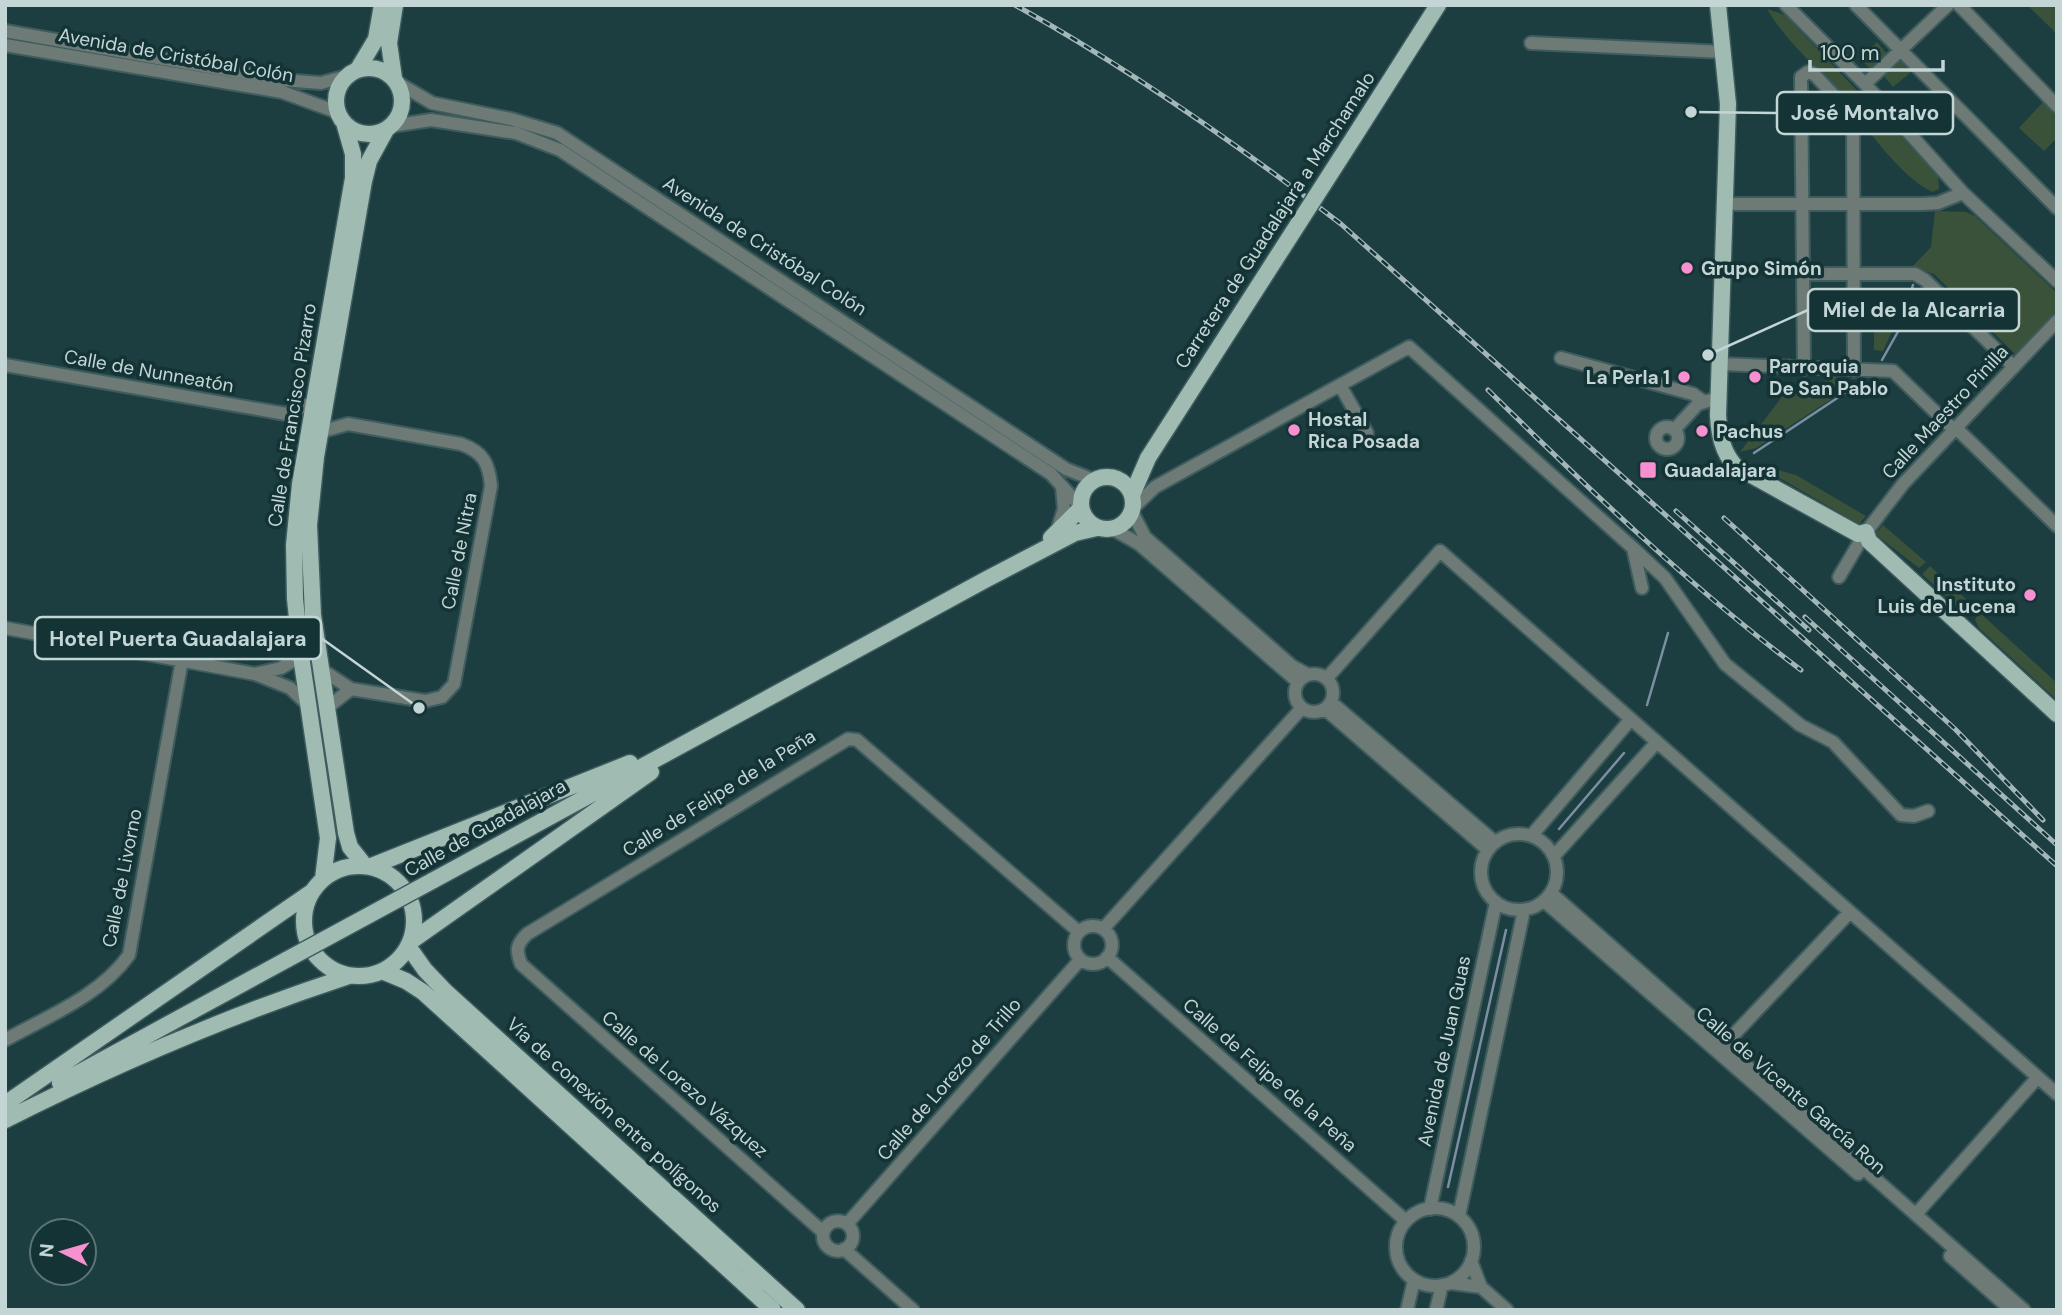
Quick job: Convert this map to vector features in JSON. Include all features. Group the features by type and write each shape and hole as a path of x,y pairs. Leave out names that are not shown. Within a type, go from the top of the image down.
{"main road":[{"path":"382,5 376,39 338,91 341,119 362,134 388,128 401,106 389,43 395,5"},
{"name":"Carretera de Guadalajara a Marchamalo","path":"1130,496 1148,458 1438,5"},
{"path":"1720,5 1728,104 1726,204 1721,364 1711,400 1727,456 1735,466 1863,537 2057,714"},
{"path":"353,72 377,69 396,80"},
{"name":"Calle de Francisco Pizarro","path":"318,885 328,838 301,656 293,554 297,503 314,434 353,178 353,154 341,119"},
{"name":"Calle de Francisco Pizarro","path":"319,404 366,171 388,128"},
{"name":"Calle de Francisco Pizarro","path":"314,434 308,548 312,604 348,841 367,867"},
{"path":"1105,476 1130,496 1124,523 1105,528 1086,519 1081,507 1083,491 1094,480 1105,476"},
{"name":"Calle de Guadalajara","path":"985,580 1055,535 1081,507"},
{"name":"Calle de Guadalajara","path":"5,1112 985,580 1075,533 1105,528"},
{"path":"367,867 635,761 785,681 820,669"},
{"path":"5,1120 53,1096 180,1041 349,976 382,971 397,961 409,944 432,927 603,805 745,709"},
{"path":"5,1104 213,963 346,867 367,867 384,872 407,894 414,925 409,944"},
{"path":"318,885 306,907 304,924 308,942 317,957 330,968 349,976"},
{"path":"425,971 424,942 432,927"},
{"name":"Vía de conexión entre polígonos","path":"409,944 425,971 797,1310"},
{"name":"Vía de conexión entre polígonos","path":"382,971 423,992 773,1310"},
{"path":"731,1249 804,1310"},
{"path":"717,1259 762,1310"}],"street":[{"path":"1786,5 1865,84 1963,193 2057,281"},
{"path":"1856,5 2057,208"},
{"path":"1865,84 1948,5"},
{"path":"1959,5 2057,106"},
{"name":"Avenida de Cristóbal Colón","path":"5,31 282,80 321,83 353,72"},
{"path":"1531,43 1724,52"},
{"name":"Avenida de Cristóbal Colón","path":"5,45 282,92 341,119"},
{"path":"1804,369 1803,73 1813,73 1853,116 1854,371"},
{"name":"Avenida de Cristóbal Colón","path":"396,80 432,103 511,119 557,134 1013,434 1066,468 1094,480"},
{"name":"Avenida de Cristóbal Colón","path":"388,128 431,120 516,133 560,150 1051,474 1081,507"},
{"path":"1942,202 1949,178"},
{"path":"1942,202 1963,193"},
{"path":"1726,204 1802,206 1942,202 1976,206"},
{"path":"1803,274 1915,274 2014,367"},
{"name":"Calle Maestro Pinilla","path":"1839,578 1863,537 1903,484 2057,321"},
{"path":"1302,678 1292,666 1145,537 1130,496 1155,487 1409,346 1665,578 1725,664 1801,725 1833,742 1901,816 1914,816 1928,811"},
{"path":"1560,358 1711,400"},
{"path":"1721,364 1893,371 2057,526"},
{"name":"Calle de Nunneatón","path":"5,365 286,414"},
{"path":"1340,385 1367,433"},
{"path":"1674,430 1711,400"},
{"path":"286,414 319,404"},
{"name":"Calle de Nitra","path":"319,404 348,424 476,449 489,465 491,486 454,684 442,697 425,701 351,689 322,670"},
{"path":"286,414 314,434"},
{"name":"Calle de Nitra","path":"314,434 348,424"},
{"path":"1055,535 1064,509 1062,487"},
{"path":"1105,528 1139,544 1302,678"},
{"path":"1633,548 1642,588"},
{"path":"1327,678 1440,551 2057,1094"},
{"path":"5,628 255,674 290,688 308,705"},
{"path":"255,674 281,668 301,656"},
{"name":"Calle de Livorno","path":"5,1040 99,987 116,974 129,955 182,660"},
{"path":"1302,678 1317,673 1327,678 1333,687 1328,706"},
{"path":"1302,678 1295,698 1301,708 1313,712 1328,706"},
{"path":"328,707 351,689"},
{"path":"1328,706 1491,846"},
{"path":"1103,929 1301,708"},
{"path":"1532,835 1631,719"},
{"name":"Calle de Felipe de la Peña","path":"521,964 516,951 527,934 848,739 857,740 1079,932"},
{"path":"1554,856 1657,742"},
{"path":"1509,834 1532,835 1543,841 1554,856 1558,874 1548,897 1524,910 1504,907 1486,892 1481,869 1491,846 1509,834"},
{"path":"1548,897 1724,1045 2024,1310"},
{"name":"Calle de Vicente García Ron","path":"1548,897 2011,1310"},
{"name":"Avenida de Juan Guas","path":"1430,1209 1496,902"},
{"path":"1459,1216 1524,910"},
{"path":"1724,1045 1850,912"},
{"path":"1090,926 1103,929 1112,944 1107,957 1092,964 1080,960 1073,943 1079,932 1090,926"},
{"name":"Calle de Felipe de la Peña","path":"1107,957 1406,1221"},
{"name":"Calle de Lorezo de Trillo","path":"847,1224 1080,960"},
{"name":"Calle de Lorezo Vázquez","path":"521,964 823,1232"},
{"path":"1916,1214 2038,1077"},
{"path":"1436,1310 1446,1284 1462,1276 1471,1261 1474,1240 1470,1228 1459,1216 1439,1208 1414,1214 1406,1221 1396,1246 1398,1259 1414,1279 1425,1285 1446,1284 1481,1286"},
{"path":"844,1249 852,1239 847,1224 835,1221 823,1232 828,1247 844,1249 913,1310"},
{"path":"1471,1261 1481,1286 1507,1310"},
{"path":"1407,1310 1414,1279"}],"green space":[{"path":"2027,5 2057,5 2057,34"},
{"path":"1767,9 1785,15 1938,175 1939,189 1932,192 1892,160 1836,90 1782,31"},
{"path":"1877,42 1887,54 1870,69 1860,58"},
{"path":"1900,60 1911,72 1893,87 1883,75"},
{"path":"2045,100 2057,112 2057,138 2044,151 2019,128"},
{"path":"1935,211 1966,212 1975,216 2057,293 2057,311 2016,355 1934,274 1912,267 1931,247"},
{"path":"1902,309 1883,351 1874,350 1874,311"},
{"path":"1835,374 1855,384 1756,448 1740,452 1787,390 1824,381"},
{"path":"1778,470 1796,475 1866,516 1859,524 1773,474"},
{"path":"1883,525 1926,562 1919,568 1875,534"},
{"path":"1930,566 1969,602 1961,607 1956,606 1922,574"},
{"path":"1979,612 2057,683 2057,700 1979,628 1975,620"}],"waterway":[{"path":"1882,360 1900,328 1913,285"},
{"path":"1754,453 1863,381"},
{"path":"1647,705 1668,633"},
{"path":"1559,829 1624,753"},
{"path":"1448,1187 1506,930"}],"railway":[{"path":"1015,5 1100,55 1182,109 1341,224 2057,866"},
{"path":"1488,390 1601,500 1679,570 1801,670"},
{"path":"1676,511 1809,630"},
{"path":"1724,518 1955,729 2043,820"},
{"path":"1805,617 2057,845"}],"place":[{"name":"José Montalvo","path":"1691,112"},
{"name":"Grupo Simón","path":"1687,268"},
{"name":"Miel de la Alcarria","path":"1708,355"},
{"name":"La Perla 1","path":"1684,377"},
{"name":"Parroquia De San Pablo","path":"1755,377"},
{"name":"Hostal Rica Posada","path":"1294,430"},
{"name":"Pachus","path":"1702,431"},
{"name":"Guadalajara","path":"1648,470"},
{"name":"Instituto Luis de Lucena","path":"2030,595"},
{"name":"Hotel Puerta Guadalajara","path":"419,708"}]}
